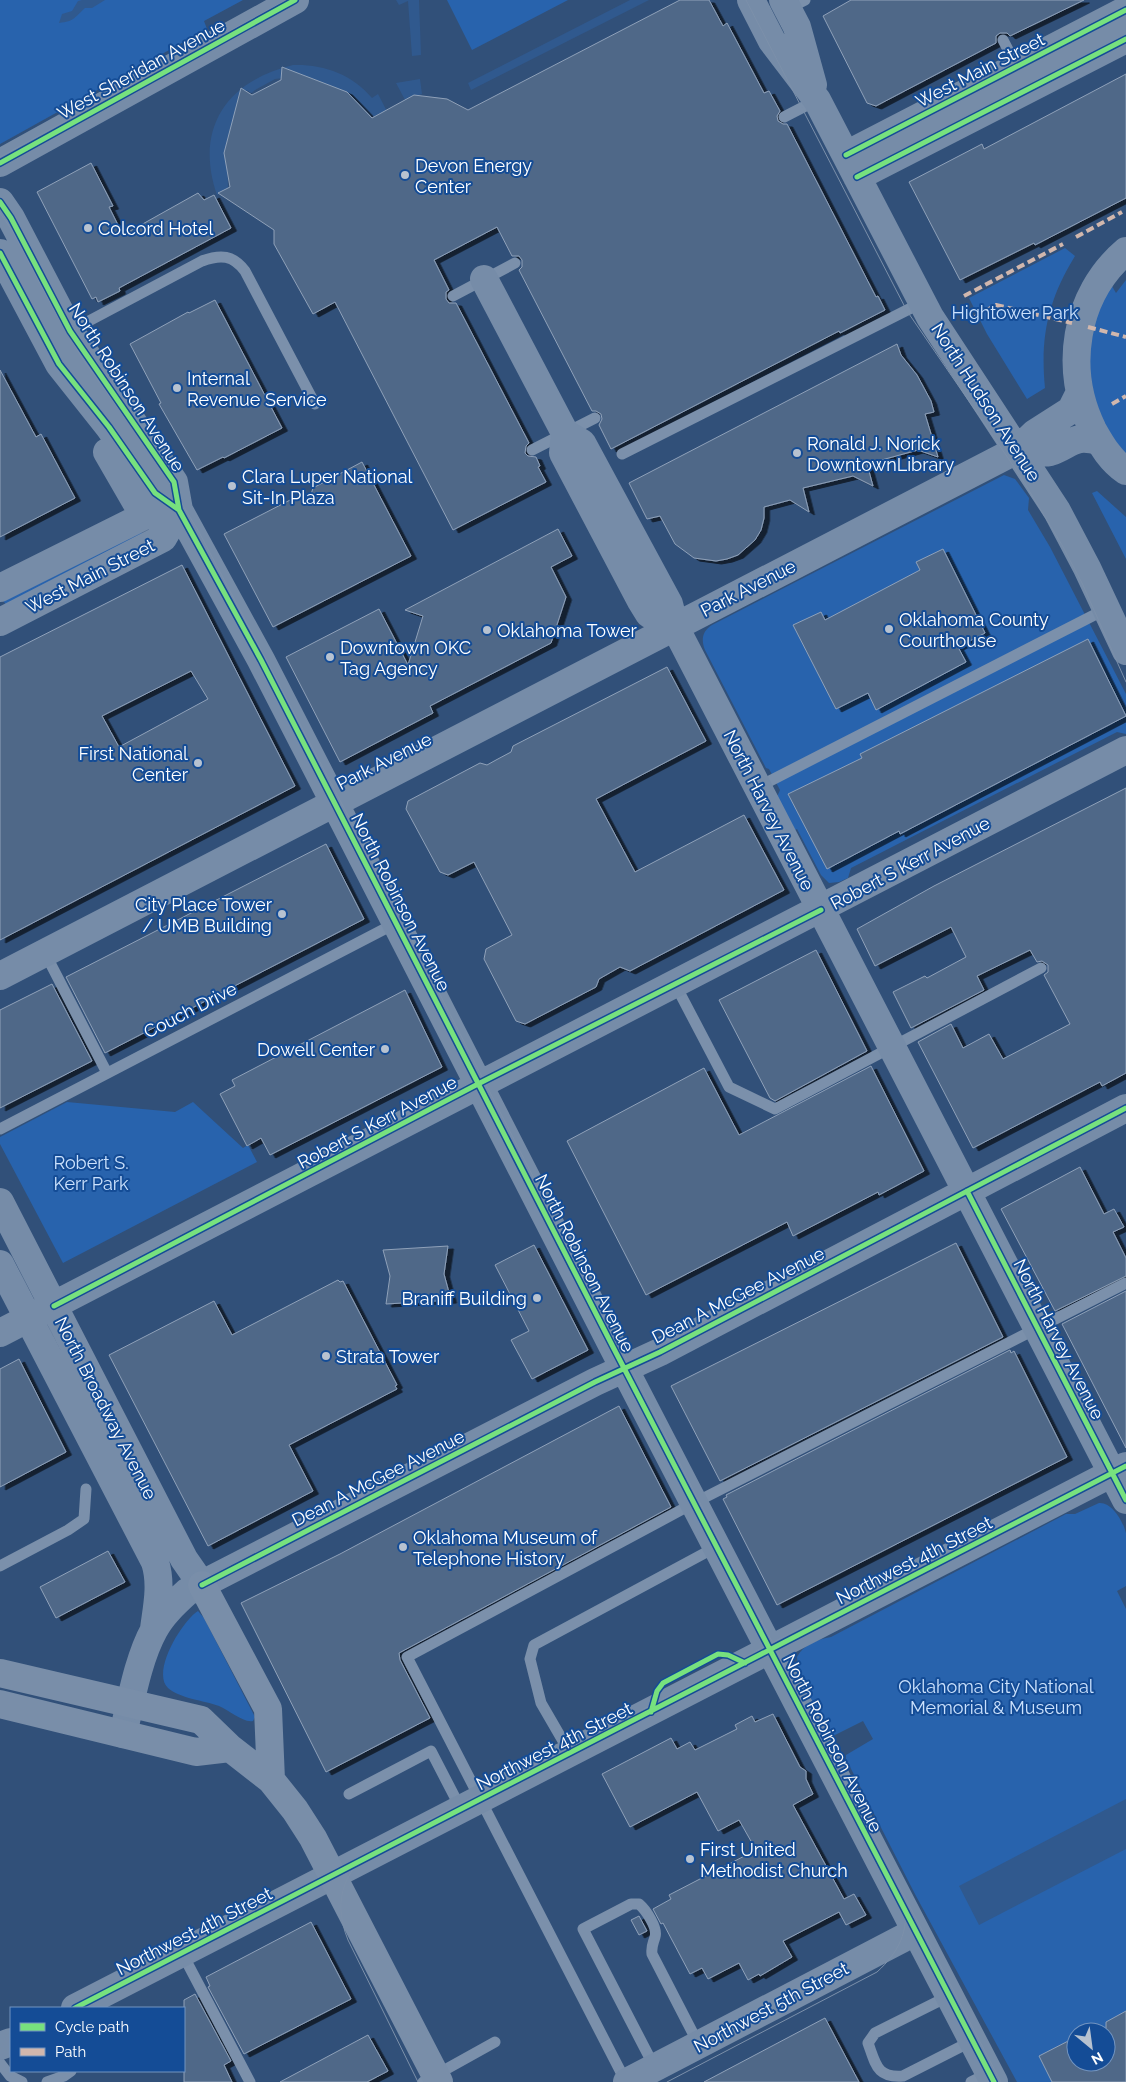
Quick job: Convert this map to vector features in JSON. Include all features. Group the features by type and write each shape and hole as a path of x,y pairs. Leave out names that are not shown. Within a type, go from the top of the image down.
{"main road":[{"path":"202,1585 268,1709 271,1780"},
{"path":"0,1673 200,1720 230,1748 271,1780 295,1810 333,1875 432,2079"},
{"path":"0,1704 196,1752 230,1748"}],"street":[{"name":"West Sheridan Avenue","path":"0,163 295,0"},
{"name":"North Hudson Avenue","path":"752,0 772,41 817,100 923,302 997,421 1057,511 1126,651"},
{"name":"North Hudson Avenue","path":"792,3 796,27 817,100"},
{"name":"West Main Street","path":"852,166 1016,67 1126,10"},
{"path":"852,166 1126,39"},
{"name":"North Robinson Avenue","path":"0,202 11,218 59,346"},
{"name":"North Robinson Avenue","path":"0,252 109,427 155,493 179,510 261,660 972,2041 984,2079"},
{"path":"1126,252 1107,271 1098,284 1085,311 1078,335 1076,355 1079,394 1089,421 1108,455 1126,471"},
{"name":"North Harvey Avenue","path":"484,279 565,433 582,443 668,604 675,626 966,1191 1038,1329 1119,1470 1126,1500"},
{"path":"59,346 144,516"},
{"name":"Park Avenue","path":"0,976 1017,450 1035,433 1071,410 1079,394"},
{"path":"1017,450 1049,452 1080,438 1089,438 1100,442"},
{"name":"West Main Street","path":"0,588 144,516 179,510"},
{"name":"West Main Street","path":"1,620 163,538 179,510"},
{"name":"Robert S Kerr Avenue","path":"0,1333 478,1084 821,910 1126,750"},
{"name":"Dean A McGee Avenue","path":"131,1736 138,1705 140,1670 154,1630 170,1608 187,1592 586,1386 660,1352 1126,1108"},
{"name":"North Broadway Avenue","path":"0,1202 184,1559 202,1585"},
{"name":"North Broadway Avenue","path":"0,1264 155,1562 159,1575 159,1590 154,1630"},
{"name":"Northwest 4th Street","path":"81,2007 182,1953 1119,1470"},
{"name":"Dean A McGee Avenue","path":"138,1705 173,1627 195,1604 202,1585"},
{"name":"Northwest 5th Street","path":"626,2082 915,1932"}],"lane":[{"path":"1003,40 1016,67"},
{"path":"784,117 817,100"},
{"path":"59,346 202,262 213,257 231,258 245,272 315,404"},
{"path":"452,296 515,262"},
{"path":"622,454 923,302"},
{"path":"532,450 595,418"},
{"path":"758,787 1106,609"},
{"name":"Couch Drive","path":"0,1129 396,923"},
{"path":"45,953 107,1073"},
{"path":"674,984 729,1087 776,1109 1041,968"},
{"path":"626,2082 471,1804 408,1657 694,1503 1126,1283"},
{"path":"0,1566 68,1530 84,1519 86,1489"},
{"path":"570,1753 542,1703 530,1659 534,1644 716,1547"},
{"path":"349,1794 431,1751 471,1804"},
{"path":"655,2068 583,1929 631,1904 639,1904 644,1908 655,1930 656,1936 651,1945 652,1954 699,2045"},
{"path":"182,1953 250,2082"},
{"path":"949,1996 875,2033 868,2043 875,2062 882,2074 891,2077 903,2076 972,2041"},
{"path":"432,2079 495,2042"},
{"path":"4,2048 10,2076 22,2082"},
{"path":"47,2082 70,2072"}],"green space":[{"path":"0,0 243,0 204,21 207,29 0,144"},
{"path":"447,0 568,0 472,50"},
{"name":"Hightower Park","path":"1065,248 1075,256 1058,288 1048,319 1044,352 1045,388 1027,399 987,334 969,298"},
{"path":"1126,280 1126,462 1099,426 1084,350 1109,281 1116,293"},
{"name":"Oklahoma County Courthouse","path":"1004,475 1015,479 1029,498 1028,510 1050,547 1126,694 1126,734 1117,732 851,868 848,878 839,882 829,883 821,875 797,829 793,831 777,797 780,790 769,769 766,768 705,650 703,643 704,633 712,625"},
{"path":"1097,491 1126,517 1126,559 1092,493"},
{"path":"131,532 145,533 6,605 3,600"},
{"name":"Robert S. Kerr Park","path":"67,1102 175,1112 193,1102 243,1148 248,1145 257,1162 63,1263 0,1144 0,1137"},
{"name":"Oklahoma City National Memorial & Museum","path":"1099,1503 1104,1504 1116,1513 1126,1533 1126,1586 1117,1591 1126,1609 1126,2082 1017,2082 916,1896 846,1759 846,1755 873,1739 863,1721 831,1737 800,1687 803,1677 798,1667 797,1657 811,1643 831,1637 1066,1514 1075,1514"},
{"path":"198,1611 204,1618 255,1717 253,1721 240,1718 219,1706 179,1695 168,1688 164,1681 163,1671 171,1647 184,1625"}],"shaded area":[{"path":"105,0 92,8 85,8 71,20 59,23 62,14 72,11 78,1"},
{"path":"396,0 419,0 421,55 412,56 408,1 399,5"},
{"path":"630,0 649,0 471,90 468,83"},
{"path":"293,65 315,66 336,72 355,83 372,98 378,94 393,123 386,129 299,76 275,79 255,90 241,103 227,153 228,189 217,195 211,171 210,149 214,129 222,111 234,95 250,83 270,72"},
{"path":"420,79 422,94 419,95 419,112 412,113 396,83"},
{"path":"1126,1799 1126,1849 979,1925 959,1886"}],"building":[{"path":"680,0 709,0 723,26 727,23 764,93 769,91 780,111 777,116 778,121 787,124 876,297 878,296 885,310 840,333 839,331 611,449 599,425 602,419 601,414 592,411 519,270 522,267 522,260 519,256 512,256 497,227 434,260 449,290 446,292 446,299 449,303 456,303 529,443 526,446 525,453 528,456 536,457 540,466 538,467 546,482 453,530 335,302 313,314 274,244 274,230 218,193 230,187 224,153 241,88 252,95 281,80 282,67 347,92 372,118 414,95 447,99 468,110"},
{"path":"851,0 1084,0 1010,36 1007,33 1000,33 996,36 996,43 876,106 867,103 823,16"},
{"path":"1126,74 1126,198 1035,245 1034,243 960,280 909,182 982,144 984,149"},
{"name":"Colcord Hotel","path":"91,163 113,206 109,207 123,235 198,193 204,200 214,195 231,228 119,288 120,291 98,302 96,297 92,299 37,192"},
{"path":"215,300 282,428 197,470 159,404 161,403 130,344 188,312"},
{"name":"Ronald J. Norick DowntownLibrary","path":"897,344 901,355 917,375 931,401 934,412 925,414 938,457 918,450 867,464 873,486 853,476 803,488 809,512 790,500 764,507 761,530 755,540 738,555 727,559 716,561 694,558 675,544 660,516 647,519 629,483"},
{"path":"0,370 36,437 41,434 75,498 0,537"},
{"path":"362,462 411,556 273,627 224,534 296,497 309,501 313,488"},
{"path":"558,529 572,556 551,567 566,597 551,643 430,706 433,713 340,762 286,657 379,609 408,665 423,616 405,610"},
{"name":"Oklahoma County Courthouse","path":"943,549 985,633 958,647 966,662 876,710 868,693 836,709 793,625 821,612 825,620 920,570 916,562"},
{"path":"182,565 295,786 0,940 0,657","holes":["191,671 208,699 119,747 102,716"]},
{"path":"1088,639 1126,716 900,834 899,831 827,869 788,794 862,758 860,754"},
{"path":"667,667 706,741 596,799 635,872 744,815 784,890 630,971 620,967 599,979 596,987 525,1024 516,1021 484,959 486,949 512,935 474,862 448,875 440,872 406,809 408,801 480,763 487,765 511,752 513,746"},
{"path":"1126,788 1126,1073 1102,1086 1100,1082 973,1148 918,1042 951,1024 963,1048 989,1034 1003,1059 1070,1024 1044,975 1048,972 1048,965 1042,961 1037,962 1030,950 977,976 984,990 911,1028 893,992 925,976 927,978 966,957 951,927 875,966 857,929 934,886"},
{"path":"326,844 364,919 105,1053 66,977"},
{"path":"816,950 867,1051 775,1101 770,1098 719,1000"},
{"path":"52,984 92,1061 0,1108 0,1010"},
{"path":"405,990 442,1067 270,1155 261,1138 247,1146 220,1094 235,1086 232,1080"},
{"path":"871,1066 924,1171 879,1195 878,1192 793,1236 787,1222 646,1295 567,1141 704,1068 739,1135"},
{"path":"1080,1167 1104,1214 1114,1209 1124,1227 1113,1232 1126,1258 1126,1276 1055,1311 1001,1209"},
{"path":"956,1243 1003,1337 720,1481 671,1386"},
{"name":"Braniff Building","path":"534,1245 588,1350 532,1379 511,1340 529,1331 495,1265"},
{"path":"448,1246 444,1274 451,1300 386,1304 390,1276 383,1250"},
{"path":"338,1280 340,1282 343,1281 397,1385 395,1386 397,1389 289,1445 313,1491 208,1546 109,1355 214,1301 232,1335"},
{"path":"1126,1291 1126,1448 1062,1324"},
{"path":"1010,1350 1011,1353 1014,1351 1067,1457 777,1605 723,1499 727,1497 726,1495"},
{"path":"19,1359 66,1452 0,1487 0,1369"},
{"path":"619,1406 671,1507 399,1653 400,1660 430,1718 326,1772 241,1603 340,1554"},
{"path":"108,1551 125,1582 56,1618 40,1587"},
{"path":"773,1714 800,1767 806,1771 806,1779 813,1794 793,1805 844,1899 854,1894 866,1915 846,1925 839,1912 783,1941 792,1957 760,1976 759,1974 748,1980 739,1963 708,1979 702,1968 690,1974 663,1923 661,1924 653,1909 671,1899 669,1895 756,1850 739,1820 718,1831 697,1792 630,1827 602,1774 671,1738 677,1749 690,1742 695,1750 737,1729 735,1725 752,1716 755,1722"},
{"path":"639,1916 647,1931 639,1935 631,1920"},
{"path":"311,1922 351,1999 244,2054 208,1987 210,1986 206,1977"},
{"path":"195,1994 231,2061 224,2065 232,2082 184,2082 184,2000"},
{"path":"1126,2011 1126,2082 1052,2082 1039,2056 1066,2042 1066,2072 1116,2072 1116,2022 1106,2022"},
{"path":"825,2018 859,2082 704,2082"},
{"path":"368,2035 388,2071 367,2082 280,2082"}],"tram line":[{"path":"0,157 286,0"},
{"path":"746,0 907,311 1019,474 1062,545 1082,583 1126,682"},
{"path":"0,213 12,230 54,310 82,358 159,465 199,532 362,842 699,1501 1001,2082"},
{"path":"418,2082 348,1940 343,1925 341,1910 345,1884 351,1872 371,1852 384,1843 1126,1460"},
{"path":"667,2082 877,1972 891,1957 901,1941 905,1922 904,1902"}],"marked path":[{"path":"1076,237 1122,212"},
{"path":"964,296 1063,244"},
{"path":"975,317 996,305 1072,323"},
{"path":"1088,327 1126,337"},
{"path":"1112,404 1126,396"}],"cycle path":[{"path":"0,163 295,0"},
{"path":"846,155 1126,10"},
{"path":"857,177 1126,39"},
{"path":"0,202 11,218 70,331 174,482 179,510 261,660 612,1345 994,2082"},
{"path":"0,253 59,364 109,427 155,493 179,510"},
{"path":"54,1306 478,1084 821,910"},
{"path":"202,1585 595,1382 660,1352 1126,1108"},
{"path":"967,1191 1126,1500"},
{"path":"77,2007 1126,1466"},
{"path":"651,1712 657,1691 663,1683 718,1654 728,1655 745,1663"}],"place":[{"name":"Devon Energy Center","path":"405,175"},
{"name":"Colcord Hotel","path":"88,228"},
{"name":"Internal Revenue Service","path":"177,388"},
{"name":"Ronald J. Norick DowntownLibrary","path":"797,453"},
{"name":"Clara Luper National Sit-In Plaza","path":"232,486"},
{"name":"Oklahoma County Courthouse","path":"889,629"},
{"name":"Oklahoma Tower","path":"487,630"},
{"name":"Downtown OKC Tag Agency","path":"330,657"},
{"name":"First National Center","path":"198,763"},
{"name":"City Place Tower / UMB Building","path":"282,914"},
{"name":"Dowell Center","path":"385,1049"},
{"name":"Braniff Building","path":"537,1298"},
{"name":"Strata Tower","path":"326,1356"},
{"name":"Oklahoma Museum of Telephone History","path":"403,1547"},
{"name":"First United Methodist Church","path":"690,1859"}]}
